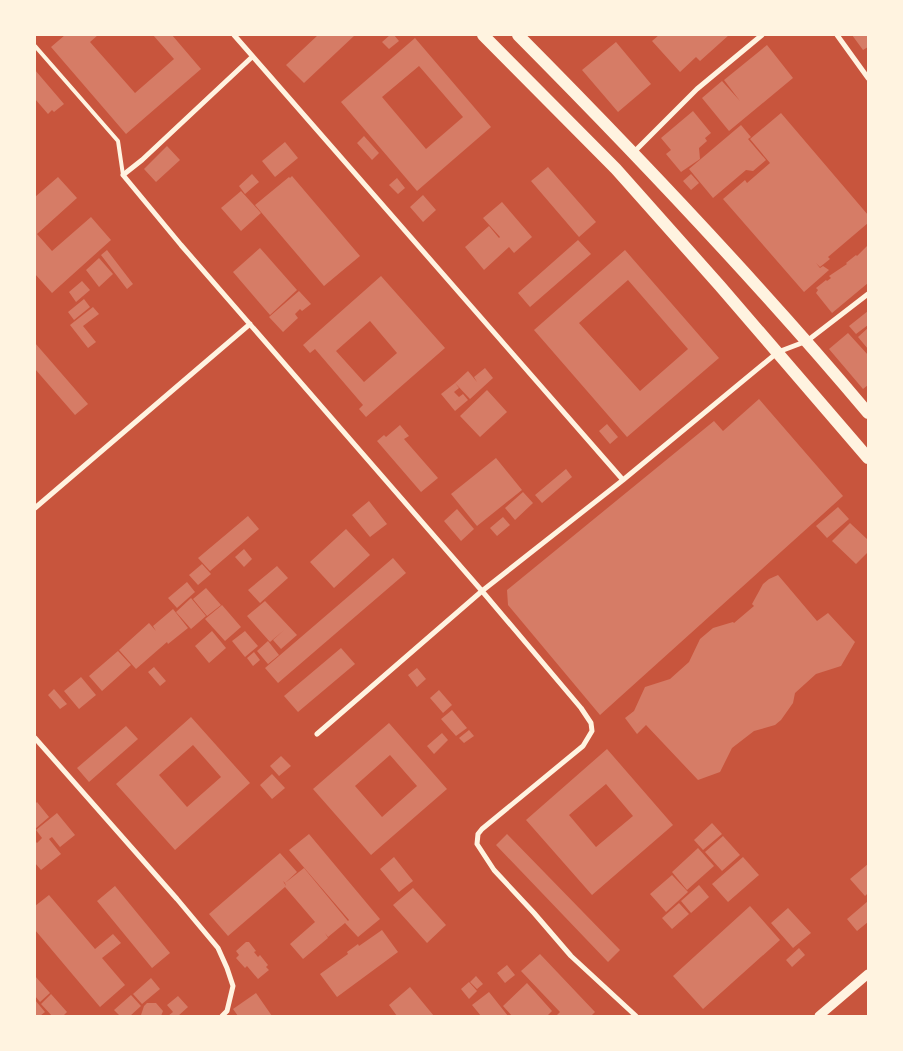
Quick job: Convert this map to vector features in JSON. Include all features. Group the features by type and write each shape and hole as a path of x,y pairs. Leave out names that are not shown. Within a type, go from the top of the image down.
{"main road":[{"path":"483,35 616,169 778,352 868,458"},
{"path":"518,35 634,152 807,341 868,413"}],"street":[{"path":"234,35 623,480"},
{"path":"634,152 697,89 762,35"},
{"path":"837,35 868,78"},
{"path":"252,57 142,160 123,175 181,245 482,592 581,708 591,723 592,731 583,746 482,829 478,834 477,844 494,870 571,956 636,1016"},
{"path":"317,734 482,592 623,480 778,352 807,341 868,294"},
{"path":"35,508 250,324"},
{"path":"35,738 218,948 228,968 233,986 227,1011 222,1016"},
{"path":"819,1016 868,974"}],"lane":[{"path":"35,46 118,141 123,175"}],"building":[{"path":"65,35 98,35 90,42 135,93 174,59 153,35 172,35 201,69 126,134 51,47"},
{"path":"318,35 355,35 304,83 286,65"},
{"path":"390,35 394,35 399,41 389,49 382,42"},
{"path":"659,35 729,35 700,61 696,57 680,72 652,41"},
{"path":"852,35 868,35 868,47 863,50"},
{"path":"415,38 491,127 417,191 341,102","holes":["419,66 463,117 426,149 382,97"]},
{"path":"616,42 651,84 618,112 582,70"},
{"path":"767,45 793,78 729,131 702,98 722,81 740,101 724,80"},
{"path":"35,70 64,104 54,112 52,110 48,114 35,99"},
{"path":"693,111 711,133 705,138 707,141 699,148 700,159 681,172 666,154 671,150 661,138"},
{"path":"781,113 868,215 868,223 828,257 830,259 820,267 816,263 820,268 823,266 829,270 804,292 723,199 745,180 747,183 770,163 750,139"},
{"path":"741,125 751,137 748,139 766,160 753,171 746,170 713,198 689,169"},
{"path":"364,136 379,153 372,160 357,143"},
{"path":"285,142 298,158 275,177 262,161"},
{"path":"167,146 180,160 156,182 144,169"},
{"path":"548,167 596,222 579,237 531,181"},
{"path":"252,174 259,182 245,194 239,186"},
{"path":"691,174 699,183 691,190 683,181"},
{"path":"292,176 360,256 324,286 255,205"},
{"path":"58,177 77,198 37,234 52,251 91,217 111,240 52,293 35,274 35,197"},
{"path":"397,178 405,188 398,194 389,185"},
{"path":"241,191 261,213 241,231 221,208"},
{"path":"423,195 436,210 423,222 410,207"},
{"path":"502,202 532,237 514,253 509,247 484,270 465,247 489,226 500,237 483,218"},
{"path":"578,240 591,254 530,307 518,293"},
{"path":"868,245 868,283 832,313 816,293 818,290 816,288 831,278 829,276 847,264"},
{"path":"260,248 297,290 270,315 233,272"},
{"path":"107,250 133,284 127,289 101,255"},
{"path":"625,250 719,358 627,437 534,330","holes":["628,280 688,349 640,391 579,323"]},
{"path":"99,258 113,274 99,287 86,270"},
{"path":"381,276 445,348 366,417 359,409 363,405 315,349 310,353 303,345","holes":["370,321 397,353 364,382 336,351"]},
{"path":"82,281 90,290 76,302 69,292"},
{"path":"299,291 311,304 302,311 300,309 295,314 298,318 283,332 269,317"},
{"path":"84,299 90,307 74,320 68,312"},
{"path":"93,307 99,314 83,326 96,342 88,348 70,325"},
{"path":"868,311 868,325 856,334 849,326"},
{"path":"868,328 868,349 858,337"},
{"path":"848,333 868,355 868,385 863,389 829,349"},
{"path":"35,343 88,404 75,415 35,369"},
{"path":"485,368 493,378 470,399 455,383 468,371 477,382 474,377"},
{"path":"455,383 459,388 454,392 459,397 463,394 468,400 455,411 441,394"},
{"path":"487,390 507,412 480,437 460,416"},
{"path":"759,399 843,496 600,715 508,605 507,590 714,421 723,431"},
{"path":"607,424 618,437 610,444 599,431"},
{"path":"400,425 409,436 404,439 438,478 421,492 377,441 384,435 386,437"},
{"path":"496,458 522,490 477,526 451,494"},
{"path":"566,469 572,477 542,503 535,495"},
{"path":"523,492 533,503 515,520 505,508"},
{"path":"369,501 387,524 370,537 352,515"},
{"path":"838,507 849,519 827,538 816,526"},
{"path":"457,509 474,529 461,541 444,521"},
{"path":"248,516 259,529 210,571 198,558"},
{"path":"503,517 510,525 497,536 490,528"},
{"path":"850,523 868,540 868,552 856,564 832,541"},
{"path":"346,529 370,555 334,588 310,562"},
{"path":"244,549 252,559 244,567 235,557"},
{"path":"393,558 406,573 278,683 265,668"},
{"path":"202,564 211,574 198,585 189,575"},
{"path":"277,566 288,578 260,603 248,590"},
{"path":"778,575 817,621 828,613 855,642 841,666 816,674 795,693 793,703 781,720 775,725 754,731 732,748 720,772 698,780 646,725 637,734 625,718 634,711 645,687 670,679 689,662 700,639 713,628 734,623 754,606 752,604 763,584"},
{"path":"187,582 195,592 177,608 168,598"},
{"path":"206,588 221,605 207,616 193,599"},
{"path":"191,598 206,616 191,629 176,612"},
{"path":"265,601 297,635 281,649 273,640 284,630 270,642 247,616"},
{"path":"222,605 241,627 225,641 205,619"},
{"path":"173,609 188,628 168,644 167,642 136,669 119,650 149,623 156,631 153,626"},
{"path":"212,631 226,648 209,663 195,646"},
{"path":"245,631 258,646 245,657 232,641"},
{"path":"268,641 279,655 268,664 257,651"},
{"path":"341,648 355,664 298,712 284,696"},
{"path":"118,651 131,665 102,691 89,676"},
{"path":"254,652 260,660 253,666 247,658"},
{"path":"154,667 166,681 160,686 148,672"},
{"path":"417,668 426,679 417,687 408,675"},
{"path":"81,677 96,695 79,709 64,691"},
{"path":"54,689 67,704 60,709 48,695"},
{"path":"439,690 452,705 443,713 430,698"},
{"path":"452,710 467,728 456,736 441,719"},
{"path":"191,717 250,783 175,850 116,784","holes":["193,745 221,777 187,807 159,775"]},
{"path":"389,723 447,789 371,855 313,789","holes":["390,755 417,786 382,817 355,786"]},
{"path":"126,726 138,739 89,782 77,768"},
{"path":"469,730 474,736 464,743 459,738"},
{"path":"442,733 448,740 434,754 427,746"},
{"path":"607,749 673,825 592,895 526,820","holes":["606,784 633,816 596,847 569,815"]},
{"path":"281,756 291,766 279,776 270,766"},
{"path":"272,774 285,788 272,799 260,785"},
{"path":"37,802 49,817 35,829 35,804"},
{"path":"57,813 75,835 60,847 52,837 49,839 61,854 41,870 35,863 35,841 37,843 42,838 36,830"},
{"path":"712,823 722,834 703,850 694,840"},
{"path":"309,834 380,919 358,937 345,923 328,937 325,933 328,938 303,959 290,944 315,922 285,887 228,936 209,914 280,853 297,872 285,883 304,868 349,920 289,850"},
{"path":"507,834 620,950 608,962 496,845"},
{"path":"723,836 740,855 722,871 705,852"},
{"path":"698,848 714,866 687,890 672,872"},
{"path":"394,857 413,881 399,892 380,869"},
{"path":"743,857 759,875 728,902 712,884"},
{"path":"868,864 868,893 865,896 850,879"},
{"path":"672,875 688,892 666,912 650,894"},
{"path":"699,885 709,897 691,913 681,901"},
{"path":"115,886 170,953 152,968 97,901"},
{"path":"413,888 446,925 427,943 393,905"},
{"path":"49,895 95,949 113,934 121,943 102,958 125,985 100,1007 35,930 35,906"},
{"path":"868,901 868,922 857,931 847,919"},
{"path":"679,903 689,914 672,929 662,918"},
{"path":"750,906 780,940 703,1009 673,976"},
{"path":"788,908 811,933 793,948 771,923"},
{"path":"382,930 398,952 337,997 320,974 348,954 347,952 358,944 359,946"},
{"path":"246,942 249,942 258,957 260,955 268,965 266,967 269,970 258,979 247,966 245,968 236,958 239,955 236,951"},
{"path":"799,948 805,955 792,967 786,960"},
{"path":"540,954 595,1012 591,1016 556,1016 560,1012 521,971"},
{"path":"507,965 515,975 505,983 497,973"},
{"path":"35,976 50,993 40,1002 35,996"},
{"path":"476,976 483,984 477,989 470,982"},
{"path":"151,978 160,989 142,1004 133,994"},
{"path":"469,982 477,991 469,999 461,989"},
{"path":"527,983 552,1011 547,1016 512,1016 503,1006"},
{"path":"410,987 434,1016 397,1016 389,1005"},
{"path":"489,992 508,1016 481,1016 472,1005"},
{"path":"256,993 272,1016 238,1016 233,1009"},
{"path":"51,994 67,1012 63,1016 52,1016 41,1004"},
{"path":"131,995 141,1006 130,1016 120,1016 114,1010"},
{"path":"178,996 188,1007 178,1016 168,1016 173,1012 167,1005"},
{"path":"35,1000 45,1012 40,1016 35,1016"},
{"path":"147,1003 156,1003 163,1011 161,1016 141,1015"}]}
